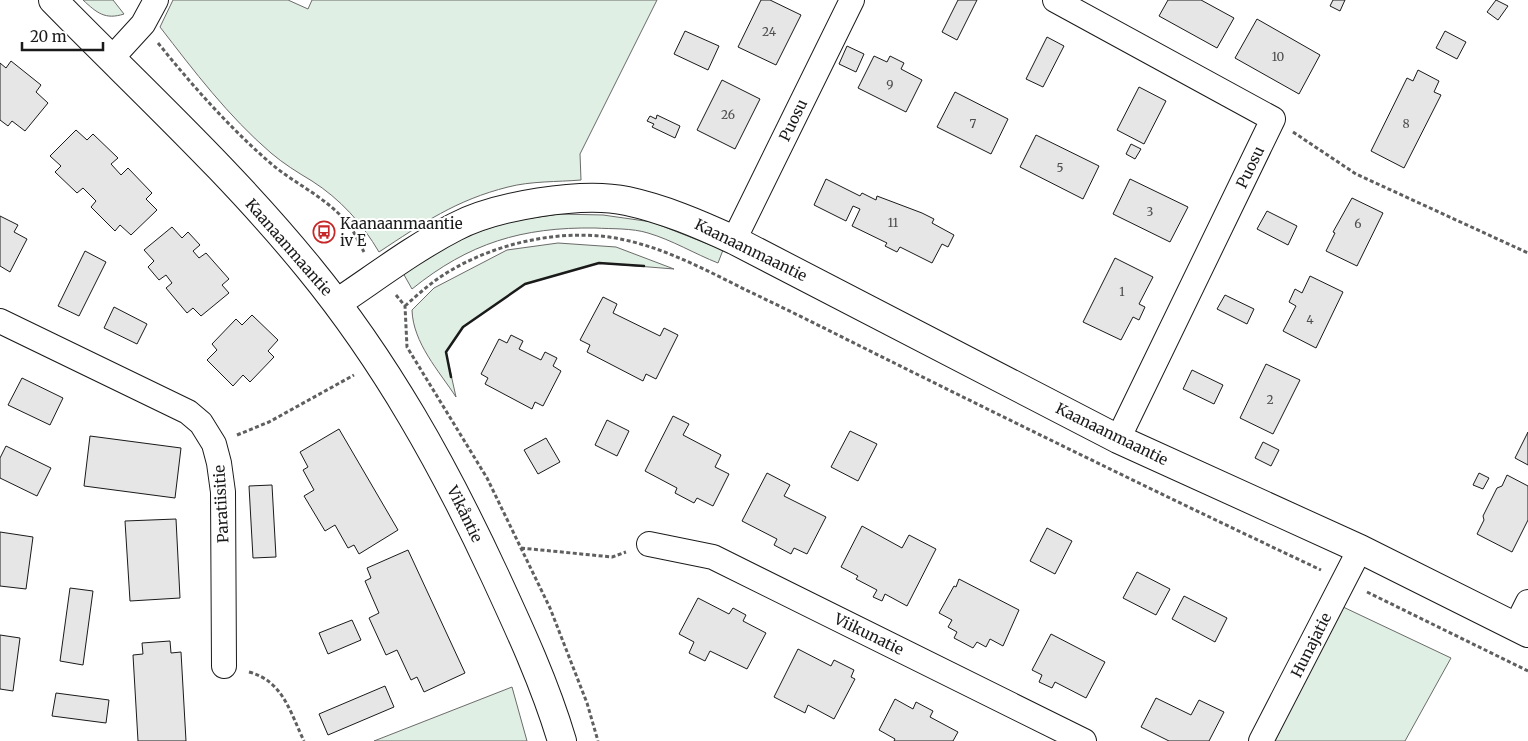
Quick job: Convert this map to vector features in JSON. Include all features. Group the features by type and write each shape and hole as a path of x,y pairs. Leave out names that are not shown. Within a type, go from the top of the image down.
{"street":[{"name":"Kaanaanmaantie","path":"53,0 220,167 337,303 406,256 456,226 520,204 594,198 625,200 676,214 734,240 1118,439 1360,549 1522,629"},
{"path":"111,59 144,24 156,0"},
{"name":"Puosu","path":"734,240 852,0"},
{"path":"1055,0 1273,119"},
{"name":"Puosu","path":"1118,439 1273,119"},
{"name":"Vikåntie","path":"337,303 378,361 419,427 460,500 531,656 562,741"},
{"name":"Paratiisitie","path":"0,321 188,412 201,423 214,444 223,492 224,666"},
{"name":"Viikunatie","path":"649,544 713,556 1084,741"},
{"name":"Hunajatie","path":"1261,741 1360,549"},
{"path":"1522,629 1528,602"}],"path":[{"path":"1273,119 1356,174 1528,253"},
{"path":"405,306 437,279 473,259 508,246 565,235 624,239 653,247 719,276 1094,462 1528,670"},
{"path":"214,444 269,422 378,361 407,347"},
{"path":"521,548 612,557 649,544"},
{"path":"224,666 263,676 279,689 304,741"}],"green space":[{"path":"83,0 113,0 124,14 106,16 93,9"},
{"path":"173,0 288,0 308,9 312,0 657,0 580,154 581,180 526,184 489,192 440,214 379,252 358,222 341,204 322,188 271,153 255,139 199,76 160,27"},
{"path":"559,214 603,215 652,222 723,250 718,263 666,239 642,231 569,228 520,235 476,249 433,273 412,289 403,273 462,237 511,221"},
{"path":"558,243 616,247 674,269 599,263 525,284 463,327 446,352 456,397 422,345 413,322 412,310 434,288 507,250"},
{"path":"1341,606 1451,658 1405,741 1275,741"},
{"path":"512,687 527,741 374,741"}],"building":[{"path":"761,0 770,0 801,15 776,65 738,47"},
{"path":"958,0 977,0 957,40 942,32"},
{"path":"1168,0 1201,0 1234,18 1217,48 1159,16"},
{"path":"1333,0 1345,0 1340,11 1330,6"},
{"path":"1496,0 1508,6 1498,20 1487,12"},
{"path":"1257,19 1320,55 1299,94 1235,58"},
{"path":"685,31 719,46 708,70 674,54"},
{"path":"1445,31 1466,42 1457,59 1436,48"},
{"path":"1047,37 1064,46 1043,87 1026,79"},
{"path":"847,46 864,54 856,72 839,64"},
{"path":"874,56 887,62 890,56 904,63 901,69 922,80 906,112 858,88"},
{"path":"11,61 41,85 36,92 48,103 25,131 12,121 8,126 0,120 0,63 6,68"},
{"path":"1418,70 1439,81 1434,92 1441,95 1404,168 1371,151 1407,78 1413,81"},
{"path":"722,80 760,99 735,149 697,130"},
{"path":"1139,87 1166,101 1144,144 1117,130"},
{"path":"955,92 1008,119 991,154 937,127"},
{"path":"657,115 680,126 675,138 652,127 654,124 647,121 650,116 656,119"},
{"path":"76,130 87,140 93,134 118,158 111,164 121,175 128,168 152,193 146,199 157,210 131,235 120,225 115,231 91,207 96,201 83,188 77,193 55,172 61,166 50,156"},
{"path":"1036,135 1099,166 1083,199 1020,167"},
{"path":"1131,144 1141,149 1135,159 1126,154"},
{"path":"826,179 860,196 862,193 876,200 877,196 922,213 934,219 932,223 954,235 948,247 942,244 932,263 900,247 897,252 885,246 887,243 852,226 860,209 853,206 846,221 814,205"},
{"path":"1130,179 1188,207 1170,242 1113,214"},
{"path":"1352,198 1383,213 1357,266 1326,251 1335,233 1333,232"},
{"path":"1267,211 1297,226 1288,245 1257,229"},
{"path":"0,216 18,225 14,232 27,239 10,272 0,266"},
{"path":"172,227 182,238 188,232 200,245 193,251 199,258 206,253 229,279 222,285 229,293 201,316 193,308 187,313 166,288 172,283 166,275 159,280 148,267 154,261 144,250"},
{"path":"85,251 106,262 79,316 58,306"},
{"path":"1115,258 1153,277 1139,304 1145,307 1139,320 1133,317 1121,340 1083,322"},
{"path":"1310,276 1343,292 1316,348 1283,331 1296,306 1289,302 1295,289 1302,293"},
{"path":"1225,295 1254,309 1247,324 1217,309"},
{"path":"603,297 617,304 613,313 660,336 664,328 678,335 656,379 646,374 643,381 587,352 590,345 580,340"},
{"path":"114,307 147,324 137,344 104,328"},
{"path":"252,315 278,340 268,351 274,357 250,382 243,375 233,386 207,360 217,350 212,344 236,319 242,325"},
{"path":"511,335 523,341 519,349 541,360 545,352 557,358 553,366 561,371 543,406 535,402 532,409 485,384 488,378 481,374 499,339 507,343"},
{"path":"1266,364 1300,380 1273,434 1240,418"},
{"path":"1192,370 1223,385 1214,404 1183,389"},
{"path":"22,378 63,398 50,425 8,405"},
{"path":"673,416 689,424 683,435 721,455 715,467 729,474 713,506 697,498 694,503 675,493 677,488 645,471"},
{"path":"607,420 629,431 617,456 595,445"},
{"path":"339,429 398,530 359,554 354,545 348,548 335,525 325,531 304,496 314,490 303,470 308,467 300,452"},
{"path":"850,431 877,444 858,481 831,467"},
{"path":"1528,432 1528,465 1515,458"},
{"path":"90,436 181,448 175,498 84,486"},
{"path":"546,438 560,462 538,474 524,450"},
{"path":"1263,442 1279,450 1271,466 1255,458"},
{"path":"6,446 51,468 37,496 0,478 0,458"},
{"path":"767,473 790,485 784,496 826,517 807,554 794,548 791,554 774,545 777,539 742,521"},
{"path":"1479,473 1489,478 1483,489 1473,485"},
{"path":"1507,475 1528,486 1528,520 1512,552 1477,534 1484,520 1483,516 1497,488 1502,486"},
{"path":"272,485 276,557 253,558 249,486"},
{"path":"176,519 180,598 130,601 125,521"},
{"path":"862,526 902,548 909,535 936,549 907,606 885,594 882,601 873,597 877,590 856,579 858,576 841,567"},
{"path":"1047,528 1072,541 1055,574 1030,561"},
{"path":"0,532 33,537 26,589 0,586"},
{"path":"408,550 465,673 424,692 417,677 411,680 397,650 386,655 369,618 379,613 365,581 371,578 367,568"},
{"path":"1137,572 1170,589 1156,615 1123,598"},
{"path":"959,579 1019,610 1003,646 990,639 986,647 977,642 973,648 954,638 957,632 948,627 952,620 939,613"},
{"path":"70,588 93,591 83,665 60,661"},
{"path":"1184,596 1227,618 1215,642 1172,619"},
{"path":"698,598 729,614 733,608 746,615 743,621 766,633 747,669 710,651 705,661 689,653 694,642 679,634"},
{"path":"352,620 361,640 328,654 319,633"},
{"path":"1051,634 1105,662 1086,698 1055,682 1052,688 1039,682 1042,675 1032,670"},
{"path":"0,635 20,638 13,691 0,689"},
{"path":"170,641 171,653 181,652 186,741 138,741 133,655 143,654 142,643"},
{"path":"798,649 831,666 834,660 854,670 851,677 855,679 834,719 808,705 805,713 774,697"},
{"path":"385,686 394,707 328,735 319,714"},
{"path":"56,693 109,700 106,723 52,716"},
{"path":"1156,698 1191,715 1199,700 1224,712 1209,741 1169,741 1141,727"},
{"path":"895,699 913,709 916,702 933,711 930,717 958,732 953,741 894,741 895,739 879,730"}],"wall":[{"path":"451,377 446,352 463,327 525,284 599,263 644,266"}],"place":[{"name":"Kaanaanmaantie iv E","path":"324,232"}]}
